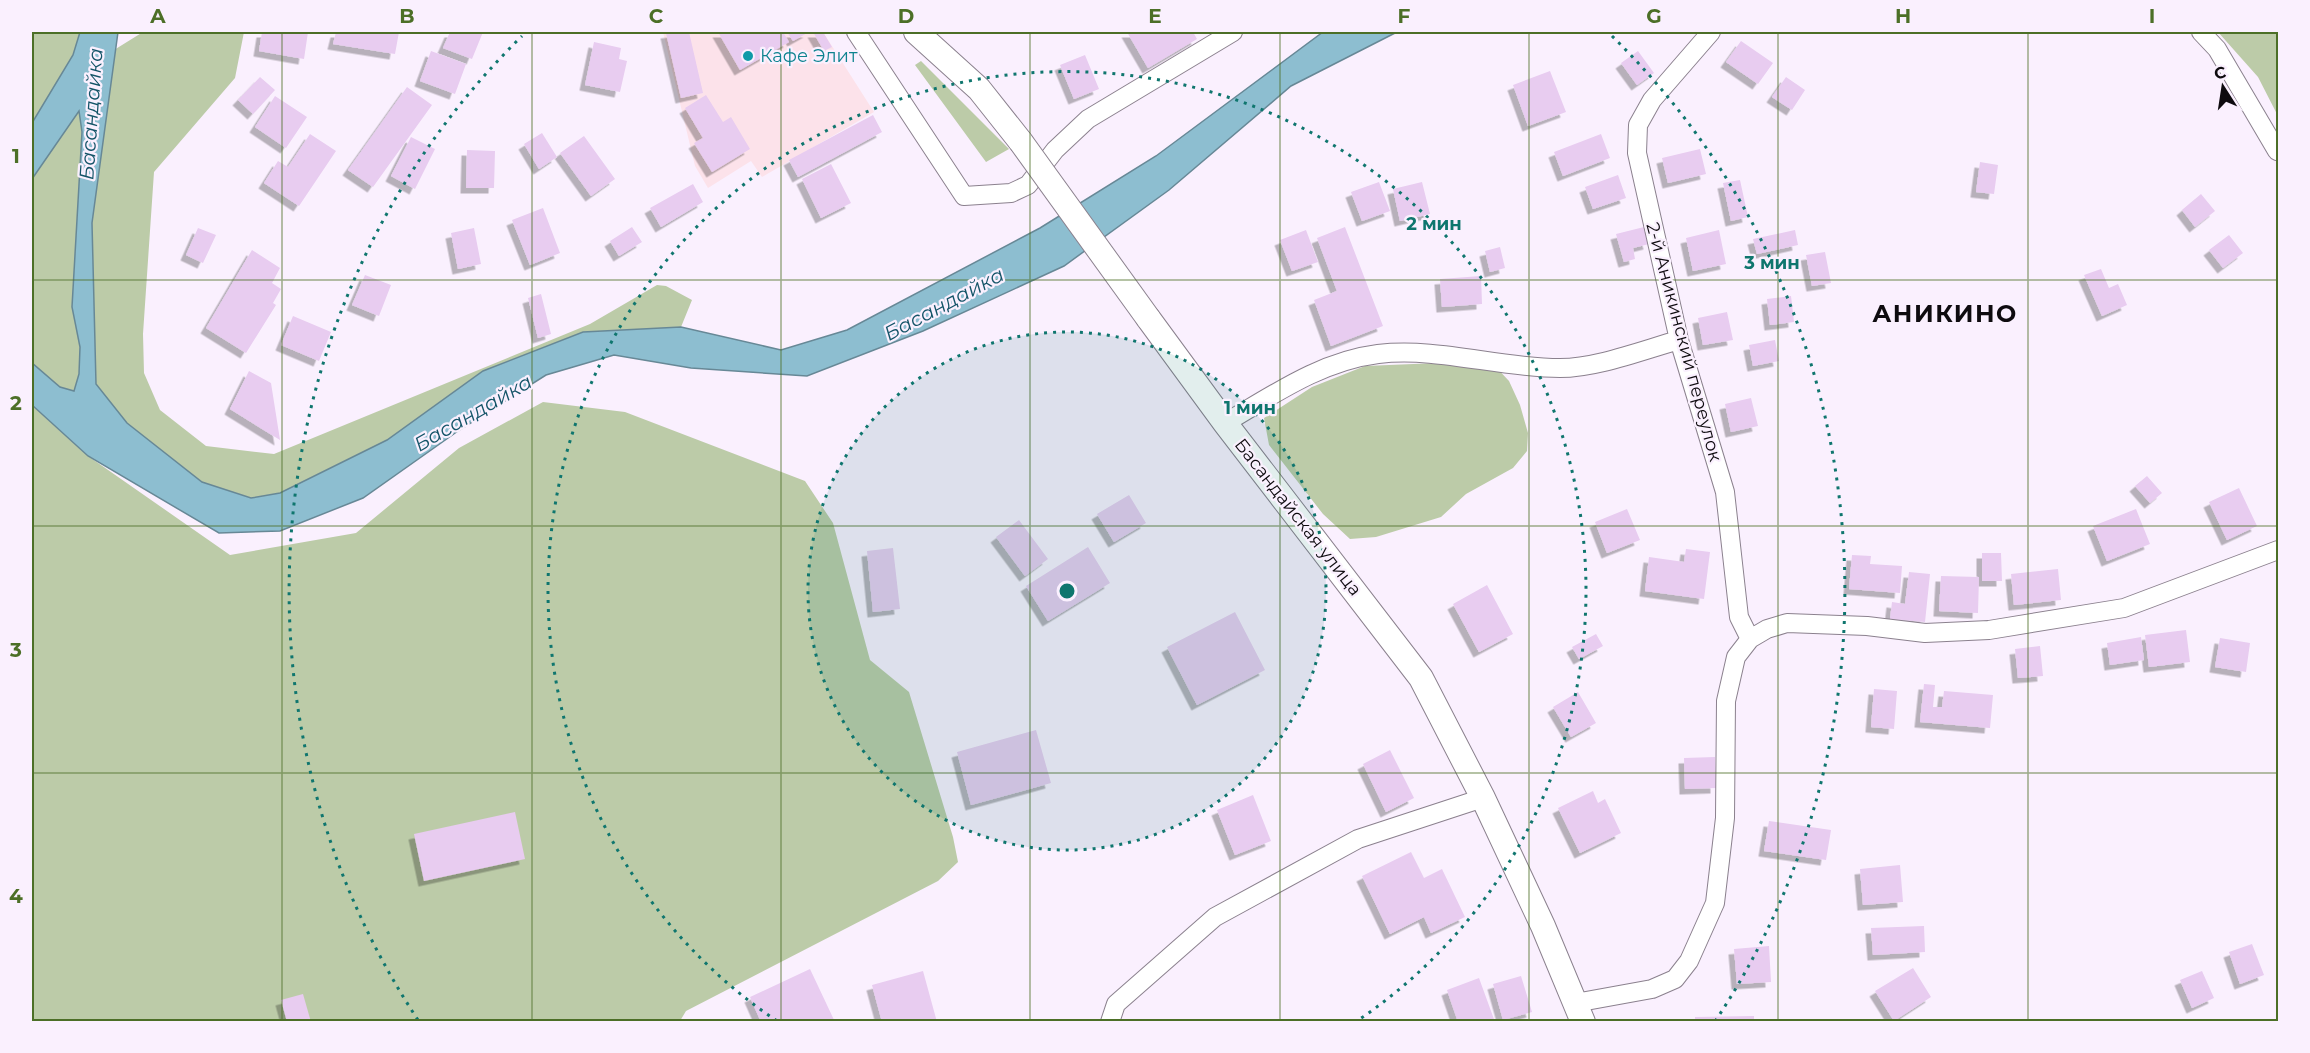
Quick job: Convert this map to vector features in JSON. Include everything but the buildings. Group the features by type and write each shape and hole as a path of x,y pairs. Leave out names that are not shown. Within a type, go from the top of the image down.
{"street":[{"path":"856,32 964,196 994,196 1011,193 1028,184 1055,150 1088,119 1233,32"},
{"name":"Басандайская улица","path":"916,32 979,89 1021,142 1225,423 1421,678 1483,798 1543,926 1579,1012"},
{"name":"2-й Аникинский переулок","path":"1711,32 1652,100 1638,125 1637,153 1679,340 1725,492 1739,617 1750,639"},
{"path":"2201,32 2217,49 2277,151"},
{"path":"1225,423 1318,369 1377,354 1429,352 1522,367 1563,368 1619,358 1679,340"},
{"path":"1579,1012 1652,989 1675,979 1689,961 1715,903 1725,818 1726,701 1736,657 1750,639 1767,629 1788,624 1867,626 1925,633 1979,631 2124,608 2278,550"},
{"path":"1110,1022 1116,1004 1215,916 1358,839 1483,798"}],"shaded area":[{"path":"663,32 823,32 874,112 762,177 751,161 708,188 695,166"}],"green space":[{"path":"32,32 80,32 73,55 32,123"},
{"path":"143,32 244,32 235,78 154,172 143,334 144,373 160,410 206,446 274,454 590,324 657,285 666,286 692,300 681,327 583,332 483,371 387,440 280,493 251,498 202,482 127,423 96,384 92,223 111,66 114,50"},
{"path":"2218,32 2278,32 2278,116 2258,77"},
{"path":"921,61 1009,149 986,162 915,65"},
{"path":"79,110 82,132 72,307 80,347 79,374 74,391 60,387 32,363 32,179"},
{"path":"1462,362 1493,364 1509,381 1520,405 1528,433 1527,451 1513,468 1466,494 1441,517 1376,537 1350,539 1323,514 1269,445 1264,418 1312,387 1365,366"},
{"path":"543,402 625,412 805,481 833,523 870,660 909,692 953,837 958,862 938,881 686,1011 680,1021 32,1021 32,405 88,456 230,555 356,533 459,448"}],"water":[{"name":"Басандайка","path":"80,32 118,32 92,223 96,384 127,423 202,482 251,498 280,493 387,440 483,371 583,332 681,327 781,350 847,330 1040,228 1156,156 1323,32 1397,32 1291,86 1169,190 1064,266 923,331 807,376 691,368 614,355 546,375 458,431 363,498 280,531 219,533 88,456 32,405 32,363 60,387 74,391 79,374 80,347 72,307 82,132 79,111 32,179 32,123 73,55"}],"place":[{"name":"Кафе Элит","path":"748,56"}],"district":[{"name":"АНИКИНО","path":"1945,313"}]}
